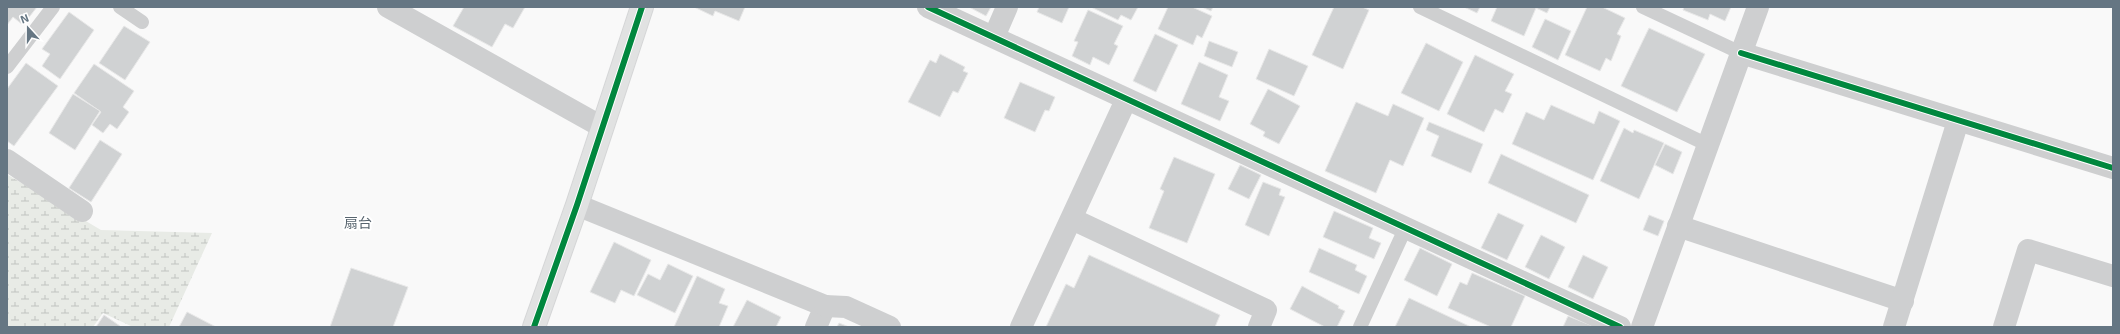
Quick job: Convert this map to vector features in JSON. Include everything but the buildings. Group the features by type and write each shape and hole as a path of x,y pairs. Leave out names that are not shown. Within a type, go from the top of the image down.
{"street":[{"path":"388,7 602,127"},
{"path":"534,327 577,205 642,7"},
{"path":"928,7 1126,100 1620,327"},
{"path":"994,37 1007,7"},
{"path":"1642,327 1758,7"},
{"path":"1741,53 2113,168"},
{"path":"1021,327 1126,100"},
{"path":"1894,327 1958,121"},
{"path":"7,160 82,211"},
{"path":"577,205 826,306 846,307 890,327"},
{"path":"1072,219 1266,310 1259,327"},
{"path":"1678,226 1903,301"},
{"path":"2004,327 2028,250 2113,276"},
{"path":"816,327 826,306"}],"lane":[{"path":"7,67 53,7"},
{"path":"120,7 142,22"},
{"path":"1420,7 1708,145"},
{"path":"1643,7 1741,53"},
{"path":"1360,327 1405,229"}],"green space":[{"path":"8,175 101,230 212,233 169,327 133,327 103,313 93,327 7,327"}],"cycle path":[{"path":"534,327 577,205 642,7"},
{"path":"928,7 1620,327"},
{"path":"1741,53 2113,168"}],"district":[{"name":"扇台","path":"358,222"}]}
